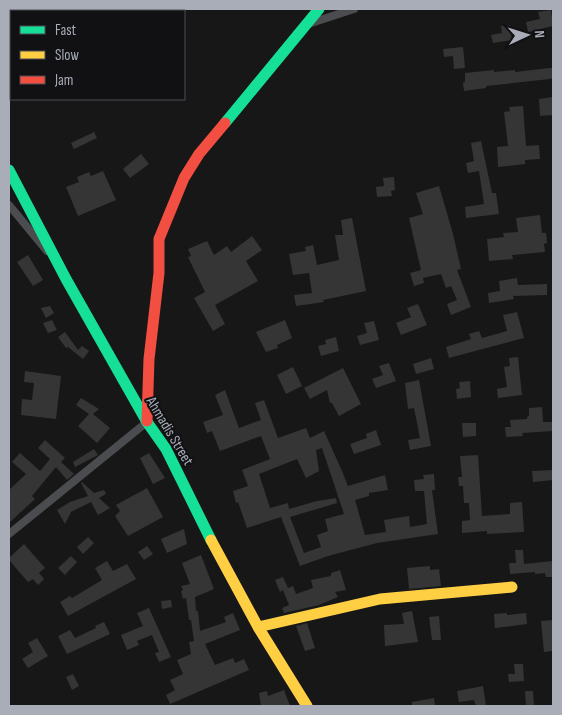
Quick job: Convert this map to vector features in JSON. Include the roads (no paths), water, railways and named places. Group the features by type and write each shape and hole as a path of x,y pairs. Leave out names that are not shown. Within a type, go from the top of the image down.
{"street":[{"path":"9,534 147,422 148,359 160,273 159,239 184,178 199,154 319,9"},
{"path":"305,25 354,9"},
{"name":"Ahmadis Street","path":"9,170 56,262 147,422 166,449 258,627 307,706"},
{"path":"9,205 56,262"},
{"path":"258,627 380,599 512,587"}]}
